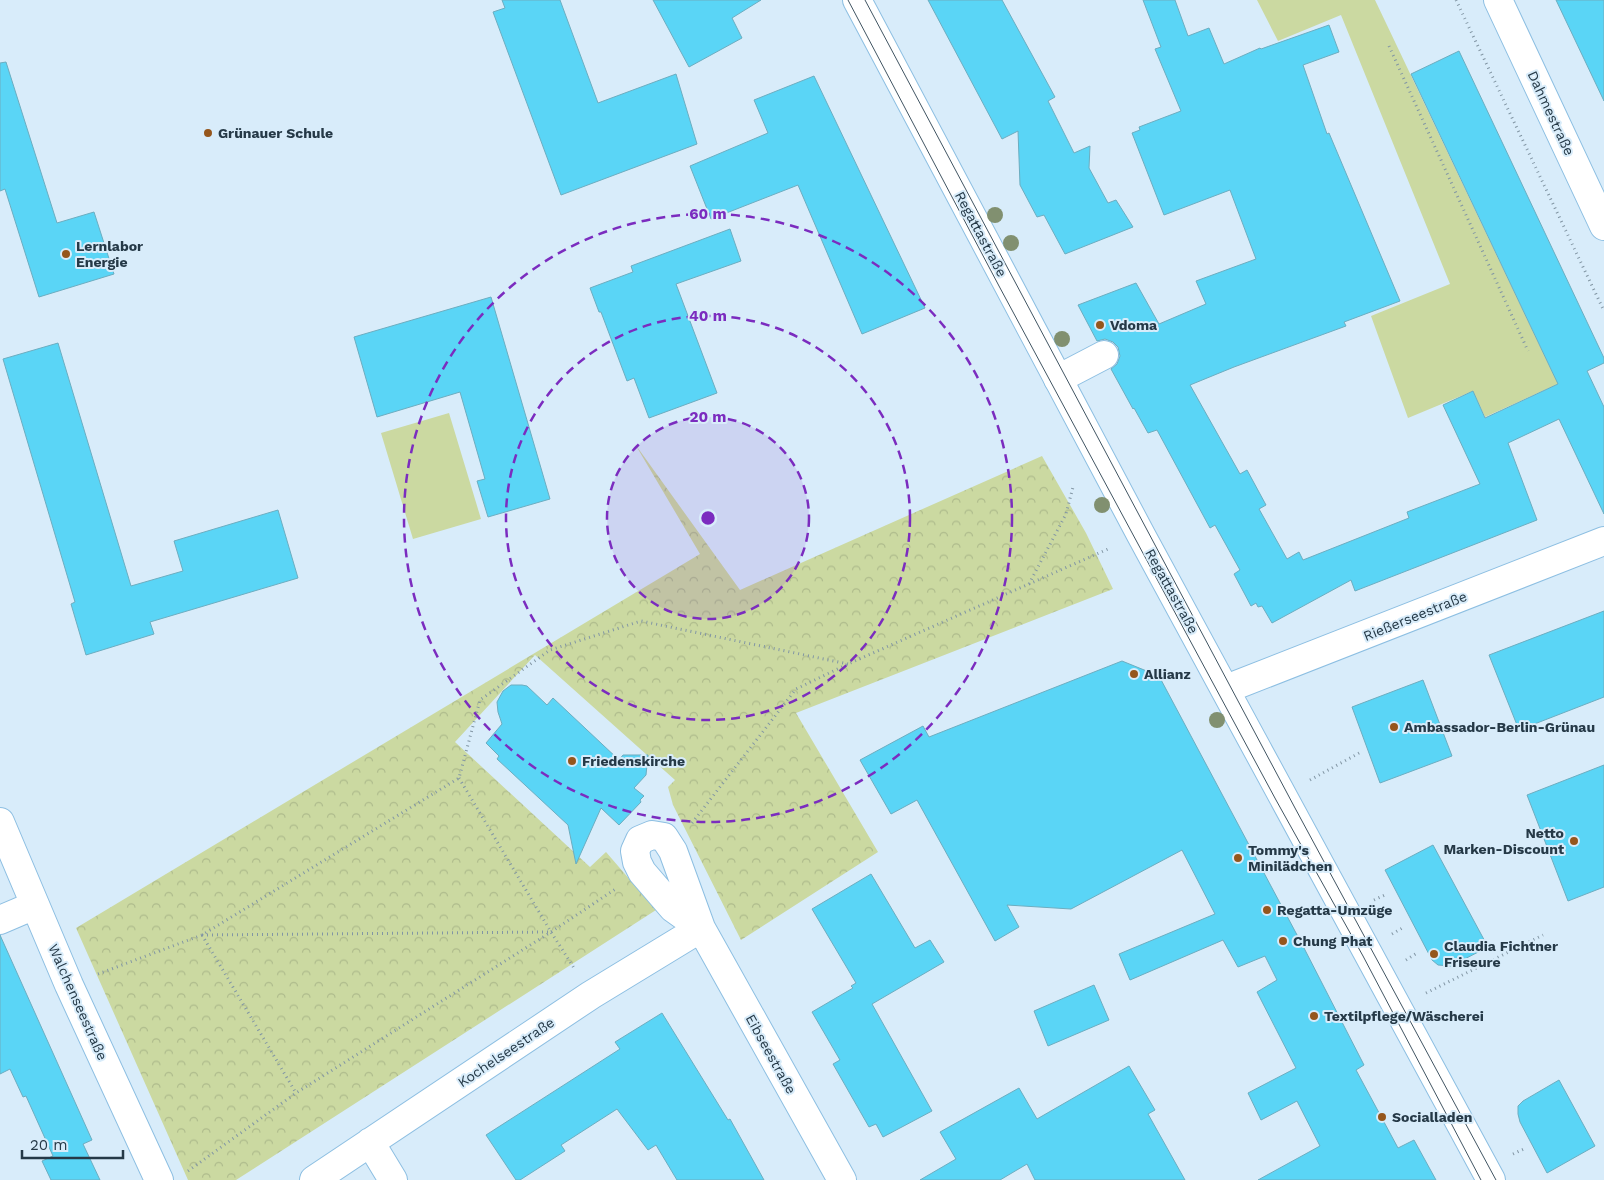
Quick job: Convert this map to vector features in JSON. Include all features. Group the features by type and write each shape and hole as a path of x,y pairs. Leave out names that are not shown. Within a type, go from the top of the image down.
{"street":[{"name":"Regattastraße","path":"857,0 1058,379 1491,1180"},
{"name":"Dahmestraße","path":"1498,0 1604,226"},
{"path":"1058,379 1104,355"},
{"name":"Rießerseestraße","path":"1226,689 1604,541"},
{"name":"Walchenseestraße","path":"0,822 70,985 160,1180"},
{"path":"0,920 35,905"},
{"name":"Kochelseestraße","path":"314,1180 591,996 701,928"},
{"name":"Eibseestraße","path":"701,928 842,1180"},
{"path":"370,1142 393,1180"}],"path":[{"path":"1456,0 1604,311"},
{"path":"1389,46 1528,351"},
{"path":"1029,584 1066,514 1074,487"},
{"path":"70,985 202,935 459,778 480,700 550,650 641,621 848,664"},
{"path":"1302,784 1361,752"},
{"path":"459,778 591,996"},
{"path":"202,935 551,932"},
{"path":"202,935 296,1093"},
{"path":"1425,994 1543,935"}],"green space":[{"path":"1257,0 1375,0 1558,384 1485,417 1473,391 1408,418 1371,316 1450,284 1341,15 1278,41"},
{"path":"449,413 481,519 413,539 381,433"},
{"path":"635,444 740,590 1042,456 1086,533 1113,589 796,713 878,852 741,940 673,805 668,787 675,780 535,655 455,742 590,867 606,852 656,910 236,1180 188,1180 76,928 700,554"}],"building":[{"path":"502,0 560,0 598,103 676,74 697,144 561,195 493,12 505,8"},
{"path":"653,0 761,0 732,18 742,38 689,67"},
{"path":"928,0 1002,0 1055,97 1048,101 1074,153 1090,146 1089,168 1108,203 1116,200 1133,227 1065,254 1044,215 1037,217 1020,185 1018,131 1002,139"},
{"path":"1143,0 1175,0 1188,36 1209,28 1224,64 1260,48 1329,25 1339,52 1303,65 1327,134 1329,133 1400,301 1344,322 1346,326 1190,385 1240,474 1247,470 1266,505 1259,509 1287,559 1299,552 1303,560 1409,518 1407,512 1480,484 1443,405 1473,391 1485,418 1558,384 1411,74 1459,51 1604,358 1604,363 1587,371 1604,407 1604,514 1559,419 1508,443 1537,520 1355,591 1351,580 1272,623 1262,606 1258,607 1256,603 1251,606 1234,574 1240,570 1215,525 1210,528 1157,430 1148,433 1111,369 1117,364 1120,356 1118,347 1113,342 1105,339 1097,341 1078,305 1136,283 1159,324 1206,304 1196,281 1256,259 1230,190 1164,215 1132,133 1140,130 1139,127 1181,111 1155,49 1161,47"},
{"path":"1556,0 1604,0 1604,101"},
{"path":"6,62 57,223 94,212 114,274 39,297 5,189 0,191 0,63"},
{"path":"814,76 925,308 862,334 798,185 711,219 690,166 768,133 754,100"},
{"path":"730,229 741,261 676,284 717,393 649,418 634,378 627,381 590,288 633,272 631,266"},
{"path":"491,297 550,499 488,517 477,481 485,479 460,392 377,417 354,337"},
{"path":"58,343 131,586 183,571 174,541 278,510 298,578 150,622 154,634 86,655 71,604 75,602 3,359"},
{"path":"1604,611 1604,697 1519,730 1489,655"},
{"path":"1122,661 1159,676 1364,1065 1356,1070 1398,1148 1414,1140 1436,1180 1258,1180 1320,1146 1297,1101 1261,1120 1248,1093 1296,1068 1257,992 1277,980 1265,956 1238,967 1223,940 1130,980 1119,954 1215,914 1182,850 1071,909 1007,905 1019,927 995,941 917,800 891,814 860,760 923,726 929,737"},
{"path":"1423,680 1452,756 1380,783 1352,707"},
{"name":"Friedenskirche","path":"511,685 527,686 547,705 553,698 619,760 623,755 648,755 646,775 634,788 644,796 640,800 641,802 619,825 601,808 576,864 568,825 497,759 499,756 486,743 502,724 497,702 503,691"},
{"name":"Netto Marken-Discount","path":"1604,765 1604,887 1568,901 1527,795"},
{"path":"1433,845 1488,947 1451,966 1438,965 1432,960 1385,870"},
{"path":"871,874 915,948 930,940 944,962 872,1004 932,1111 883,1137 876,1124 869,1127 833,1064 840,1060 812,1012 853,988 851,986 856,983 812,909"},
{"path":"0,935 92,1140 83,1144 100,1180 51,1180 42,1161 53,1156 26,1096 23,1097 10,1069 0,1074"},
{"path":"1094,985 1109,1020 1048,1046 1034,1011"},
{"path":"662,1013 728,1120 730,1119 764,1180 677,1180 656,1145 648,1150 617,1109 561,1145 565,1151 520,1180 516,1180 486,1135 620,1049 615,1042"},
{"path":"1129,1066 1155,1110 1148,1114 1185,1180 1035,1180 1027,1164 1000,1180 920,1180 956,1159 940,1132 1019,1088 1037,1119"},
{"path":"1559,1080 1595,1146 1547,1173 1520,1122 1518,1106 1523,1101"}],"tram line":[{"path":"848,0 999,286 1276,800 1363,956 1481,1180"},
{"path":"865,0 1295,808 1496,1180"}],"place":[{"name":"Grünauer Schule","path":"208,133"},
{"name":"Lernlabor Energie","path":"66,254"},
{"name":"Vdoma","path":"1100,325"},
{"name":"Allianz","path":"1134,674"},
{"name":"Ambassador-Berlin-Grünau","path":"1394,727"},
{"name":"Friedenskirche","path":"572,761"},
{"name":"Netto Marken-Discount","path":"1574,841"},
{"name":"Tommy's Minilädchen","path":"1238,858"},
{"name":"Regatta-Umzüge","path":"1267,910"},
{"name":"Chung Phat","path":"1283,941"},
{"name":"Claudia Fichtner Friseure","path":"1434,954"},
{"name":"Textilpflege/Wäscherei","path":"1314,1016"},
{"name":"Socialladen","path":"1382,1117"}]}
